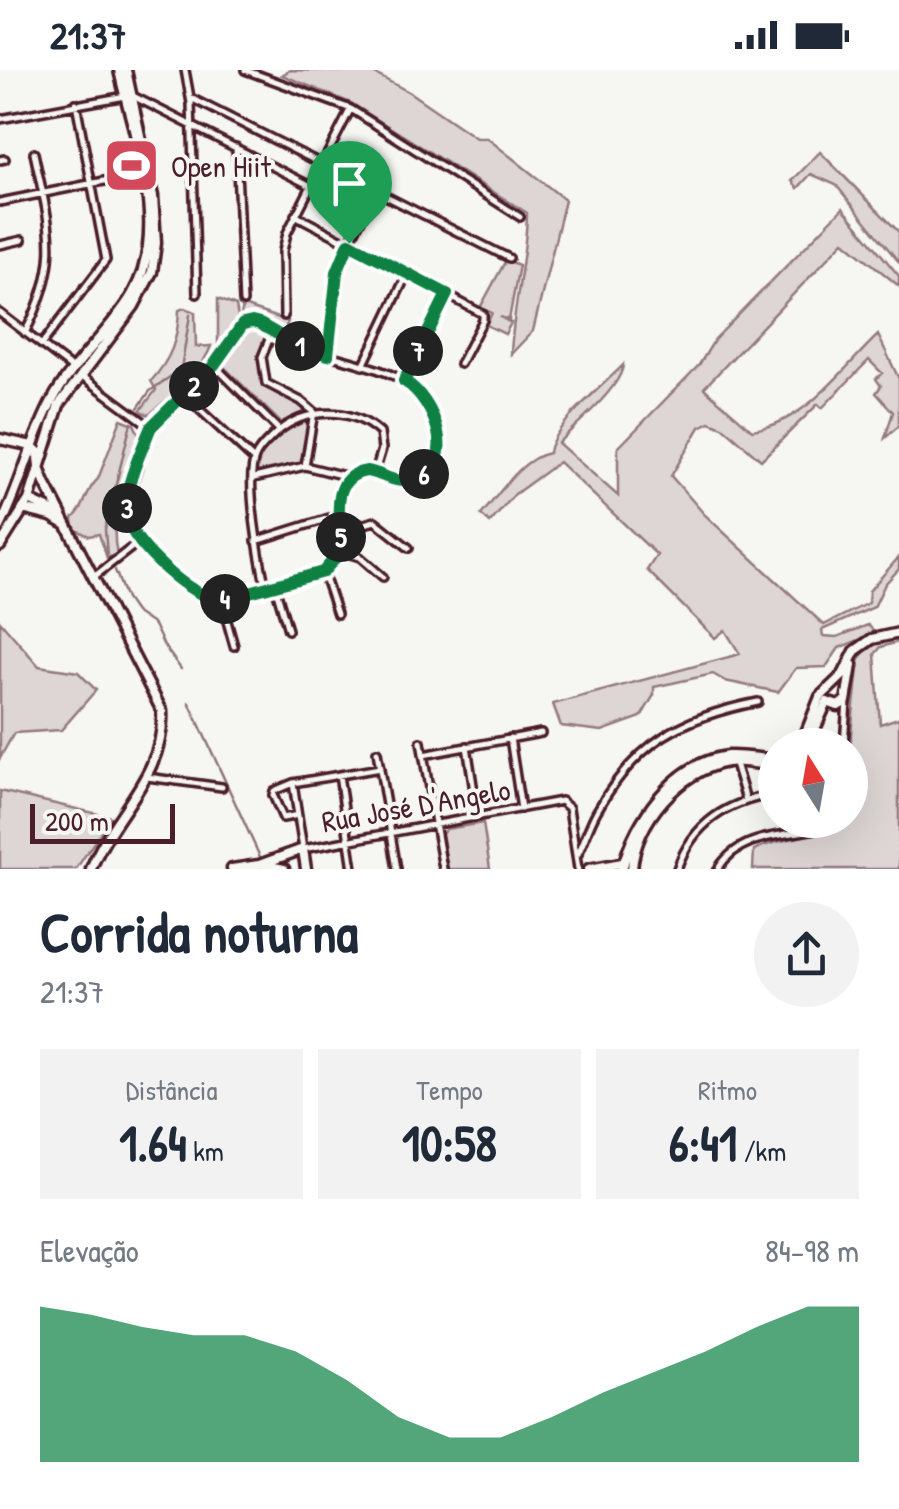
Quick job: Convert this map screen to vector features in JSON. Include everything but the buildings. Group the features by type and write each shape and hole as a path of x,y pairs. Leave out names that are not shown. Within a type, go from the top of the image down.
{"street":[{"path":"0,527 53,399 134,306 152,272 156,223 122,70"},
{"path":"185,70 191,98 197,294"},
{"path":"245,70 351,109 520,217"},
{"path":"0,119 128,94 309,185"},
{"path":"191,98 510,258"},
{"path":"42,344 106,260 76,104"},
{"path":"284,316 286,233 351,109"},
{"path":"236,147 242,302"},
{"path":"25,333 40,300 52,250 34,153"},
{"path":"0,202 146,173"},
{"path":"328,355 337,272 378,190"},
{"path":"295,216 484,316 460,364"},
{"path":"0,244 22,240"},
{"path":"362,366 408,274"},
{"path":"404,381 447,294"},
{"path":"0,314 151,427"},
{"path":"243,324 260,324 272,332 298,346 404,381 432,410 439,438 437,455 428,471 416,479 389,480 362,471 348,477 342,486 339,516 342,550 323,572 220,600 206,599 193,592 140,541 127,518 127,502 151,427 214,365 243,324"},
{"path":"272,332 262,356 266,383 314,412"},
{"path":"214,365 280,430"},
{"path":"0,546 31,501 58,405 77,372"},
{"path":"185,396 254,460"},
{"path":"266,588 256,541 254,460 280,430 314,412 332,412 371,425 380,432 382,449 374,472"},
{"path":"306,466 314,412"},
{"path":"0,440 32,446 38,452 38,468 162,711 161,734 148,777 91,869"},
{"path":"254,478 306,466 348,477"},
{"path":"20,484 31,501 62,516"},
{"path":"31,501 44,501 51,494"},
{"path":"12,504 52,516 69,526"},
{"path":"256,541 339,516"},
{"path":"340,531 375,521 409,548"},
{"path":"94,576 140,541"},
{"path":"342,550 360,556 383,577"},
{"path":"323,572 337,614"},
{"path":"275,586 288,630"},
{"path":"220,600 234,646"},
{"path":"844,728 843,714 824,695 855,651 872,639 898,635"},
{"path":"844,728 855,651"},
{"path":"831,685 843,685 847,695"},
{"path":"809,728 817,702 831,685"},
{"path":"838,706 847,695"},
{"path":"576,856 616,779 650,745 698,716 758,702"},
{"path":"813,728 827,702"},
{"path":"422,754 541,733"},
{"path":"510,738 521,809"},
{"path":"421,742 443,869"},
{"path":"467,746 478,818"},
{"path":"377,752 396,869"},
{"path":"589,869 626,865 642,822 661,794 701,764 734,759 758,761"},
{"path":"734,759 746,800"},
{"path":"299,815 283,818 272,795 274,790 380,768"},
{"path":"338,775 353,869"},
{"path":"148,777 222,787"},
{"path":"293,783 306,869"},
{"path":"677,869 695,833 721,811 758,798"},
{"name":"Rua José D'Angelo","path":"232,869 349,839 551,804 563,810 574,846"},
{"path":"578,869 574,846 584,836"},
{"path":"718,869 738,847 768,838"},
{"path":"260,864 284,869 286,857"}],"shaded area":[{"path":"290,70 371,72 409,92 476,138 487,138 565,200 533,331 511,354 527,213 351,103 282,75"},
{"path":"820,152 899,232 899,262 836,185 811,174 798,188 792,181"},
{"path":"843,208 899,276 899,286 844,241 704,388 752,430 771,425 806,406 878,335 899,379 899,426 885,438 893,412 876,393 881,386 876,379 882,373 869,360 822,408 818,404 761,460 723,427 710,422 700,427 671,476 705,515 824,625 868,603 869,591 899,557 899,569 885,584 874,607 822,630 823,636 837,637 868,625 876,633 839,648 826,667 796,668 778,692 725,681 713,674 654,687 654,695 641,717 602,731 561,726 553,704 740,654 725,630 715,638 647,570 657,555 559,462 515,494 490,523 481,515 520,470 549,453 568,419 623,365 606,395 558,443 618,496 618,448 699,365 715,339"},
{"path":"506,260 519,265 509,320 500,317 511,323 505,334 486,325 492,313 480,308"},
{"path":"218,299 236,306 238,318 243,306 288,321 284,332 273,326 268,334 259,369 266,385 304,407 303,413 282,424 218,361"},
{"path":"179,310 195,312 196,347 211,346 192,376 149,415 140,411 156,390 151,381 168,357"},
{"path":"311,418 303,462 257,472 256,458 268,445"},
{"path":"121,419 134,424 139,435 117,509 117,554 107,558 99,534 89,536 74,529 73,518 98,479"},
{"path":"0,621 39,666 78,672 96,690 61,730 14,733 0,758"},
{"path":"886,639 898,642 881,647 875,654 880,724 899,720 899,869 753,869 754,850 775,842 791,838 868,838 868,728 852,728 859,659 868,646"},
{"path":"0,791 111,817 76,869 0,869"},
{"path":"483,823 490,869 448,869 442,834 446,829"}],"waterway":[{"path":"138,408 150,391 181,369 190,315"},
{"path":"107,556 105,529 131,423"},
{"path":"115,570 126,599 135,612 154,625 181,669"},
{"path":"189,702 260,857"}],"place":[{"name":"Open Hiit","path":"132,166"}],"route":[{"path":"349,243 447,294 404,381 432,410 439,438 437,455 428,471 416,479 389,480 362,471 346,479 339,516 342,550 323,572 220,600 206,599 193,592 140,541 127,518 132,482 148,434 227,350 243,324 260,324 298,346 328,355 337,272 349,243"}]}
